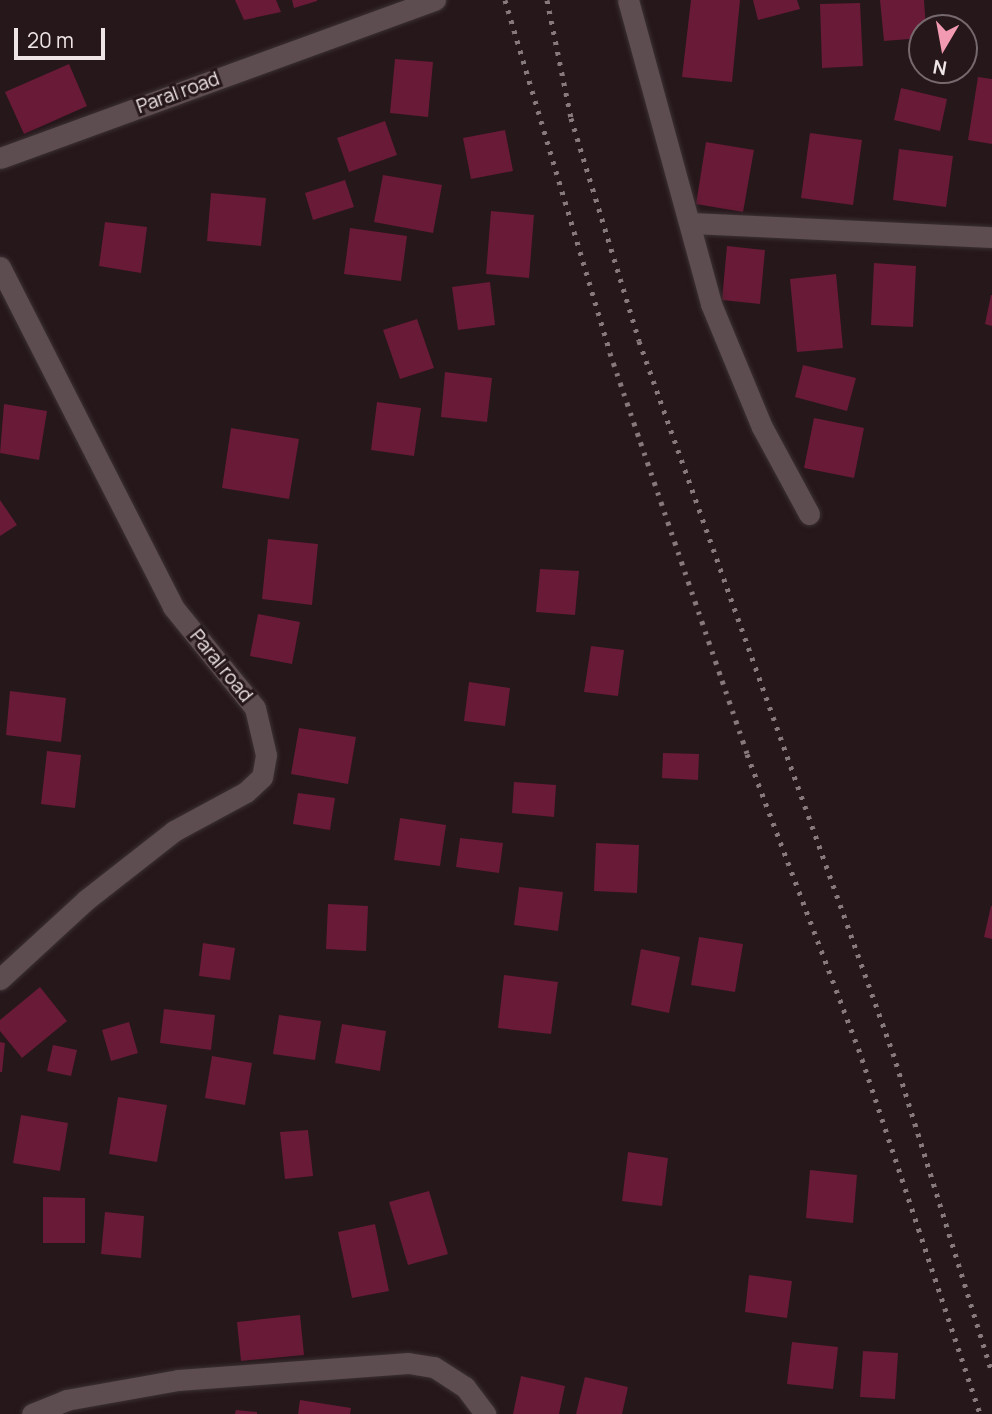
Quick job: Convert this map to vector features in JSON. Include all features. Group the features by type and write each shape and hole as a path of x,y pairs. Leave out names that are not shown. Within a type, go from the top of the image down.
{"street":[{"name":"Paral road","path":"0,158 435,0"},
{"path":"628,0 647,81 692,223 711,304 762,427 809,514"},
{"path":"692,223 992,237"},
{"name":"Paral road","path":"0,268 173,607 256,708 266,755 262,778 246,792 174,831 86,900 0,979"},
{"path":"32,1414 66,1400 178,1380 408,1363 434,1367 465,1387 485,1414"}],"building":[{"path":"235,0 276,0 281,12 244,20"},
{"path":"292,0 317,0 317,1 294,8"},
{"path":"691,0 740,0 732,82 682,77"},
{"path":"753,0 797,0 800,9 758,20"},
{"path":"880,0 924,0 925,14 908,14 908,39 884,41"},
{"path":"860,3 863,66 822,68 820,4"},
{"path":"395,59 433,62 428,117 390,113"},
{"path":"69,64 87,106 24,134 5,92"},
{"path":"978,77 992,79 992,144 968,140"},
{"path":"901,88 947,99 940,131 894,120"},
{"path":"385,121 397,155 349,172 337,138"},
{"path":"505,130 513,171 471,179 463,138"},
{"path":"810,133 862,140 853,205 801,198"},
{"path":"706,142 754,150 743,212 696,204"},
{"path":"899,149 953,156 946,207 893,200"},
{"path":"383,175 442,185 433,233 374,222"},
{"path":"345,180 354,207 313,220 305,193"},
{"path":"211,193 266,198 261,246 207,241"},
{"path":"491,211 534,215 529,278 486,274"},
{"path":"105,222 147,227 141,273 99,266"},
{"path":"350,228 407,236 401,281 344,274"},
{"path":"727,246 765,250 760,304 722,300"},
{"path":"874,263 916,266 913,327 871,325"},
{"path":"836,274 843,348 797,352 790,279"},
{"path":"490,282 495,325 458,330 452,287"},
{"path":"992,295 992,326 985,324"},
{"path":"417,319 434,368 400,379 383,330"},
{"path":"803,365 856,378 847,411 795,397"},
{"path":"445,372 492,378 487,422 441,417"},
{"path":"377,402 421,408 414,456 371,450"},
{"path":"4,404 47,411 39,460 0,453"},
{"path":"814,418 864,428 854,478 804,468"},
{"path":"231,428 299,439 289,499 222,488"},
{"path":"0,500 17,525 0,536"},
{"path":"268,539 318,544 312,605 262,599"},
{"path":"540,569 579,571 575,615 536,612"},
{"path":"258,614 300,622 292,664 250,656"},
{"path":"591,646 624,650 618,696 584,692"},
{"path":"469,682 510,688 505,726 464,721"},
{"path":"10,691 66,698 61,742 6,735"},
{"path":"299,728 356,737 348,784 291,774"},
{"path":"47,751 81,755 75,808 41,804"},
{"path":"663,753 699,754 698,780 662,778"},
{"path":"514,782 556,785 554,817 512,813"},
{"path":"298,793 335,798 330,830 293,824"},
{"path":"400,818 446,825 440,866 394,860"},
{"path":"460,838 503,843 499,873 456,867"},
{"path":"596,843 639,845 637,893 594,891"},
{"path":"519,887 563,892 558,931 514,925"},
{"path":"328,904 368,906 366,951 326,949"},
{"path":"992,906 992,939 984,937"},
{"path":"699,937 743,944 735,992 691,985"},
{"path":"203,943 235,948 230,980 199,976"},
{"path":"641,949 680,957 669,1013 631,1005"},
{"path":"504,975 558,982 551,1034 498,1028"},
{"path":"40,987 67,1021 22,1058 0,1031 0,1020"},
{"path":"164,1009 215,1015 211,1050 160,1043"},
{"path":"279,1015 321,1021 315,1060 273,1054"},
{"path":"129,1022 138,1053 111,1061 102,1030"},
{"path":"342,1024 386,1031 380,1071 335,1063"},
{"path":"0,1042 5,1043 2,1072 0,1072"},
{"path":"53,1045 77,1050 71,1076 47,1071"},
{"path":"212,1056 252,1063 245,1105 205,1098"},
{"path":"118,1097 167,1105 157,1162 109,1154"},
{"path":"21,1115 68,1123 60,1171 13,1163"},
{"path":"308,1130 313,1176 285,1179 280,1132"},
{"path":"628,1152 668,1158 662,1206 622,1201"},
{"path":"810,1170 857,1175 853,1223 806,1218"},
{"path":"429,1191 448,1254 408,1265 389,1202"},
{"path":"43,1197 85,1198 85,1243 43,1243"},
{"path":"105,1212 144,1216 141,1258 101,1254"},
{"path":"375,1224 389,1291 352,1298 338,1232"},
{"path":"749,1275 792,1281 787,1318 745,1312"},
{"path":"300,1315 304,1355 241,1361 237,1322"},
{"path":"792,1342 838,1347 833,1389 787,1384"},
{"path":"863,1351 898,1353 895,1399 860,1397"},
{"path":"521,1376 565,1386 559,1414 513,1414"},
{"path":"585,1377 628,1387 622,1414 576,1414"},
{"path":"300,1400 351,1408 350,1414 298,1414"},
{"path":"236,1410 257,1412 257,1414 235,1414"}],"railway":[{"path":"505,0 610,353 747,754 862,1059 980,1414"},
{"path":"547,0 571,118 639,341 893,1053 992,1372"}]}
